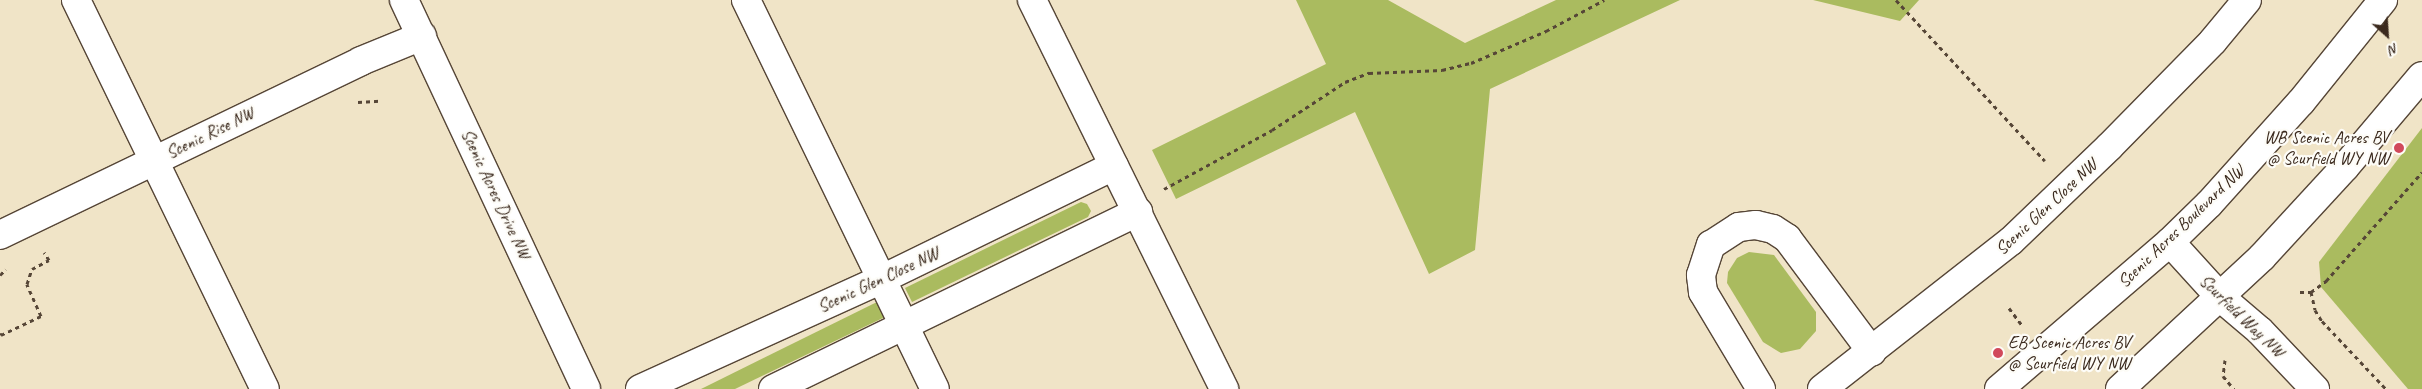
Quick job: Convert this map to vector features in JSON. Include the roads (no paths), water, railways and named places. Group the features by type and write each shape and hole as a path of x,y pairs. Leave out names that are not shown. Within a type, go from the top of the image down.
{"street":[{"path":"76,0 265,389"},
{"name":"Scenic Acres Drive NW","path":"404,0 586,389"},
{"path":"746,0 935,389"},
{"path":"1032,0 1224,389"},
{"name":"Scenic Glen Close NW","path":"1822,389 1872,352 2011,241 2069,188 2213,41 2247,0"},
{"name":"Scenic Acres Boulevard NW","path":"1999,389 2170,242 2221,191 2301,102 2383,0"},
{"name":"Scenic Rise NW","path":"0,235 154,159 361,61 422,36"},
{"path":"2120,389 2262,256 2345,167 2422,76"},
{"name":"Scenic Glen Close NW","path":"640,389 882,279 1114,166"},
{"path":"773,389 1138,212"},
{"path":"1761,389 1703,292 1701,275 1712,245 1739,227 1756,225 1773,229 1788,238 1872,352"},
{"name":"Scurfield Way NW","path":"2170,242 2220,297 2260,331 2315,389"}],"place":[{"name":"WB Scenic Acres BV @ Scurfield WY NW","path":"2399,148"},
{"name":"EB Scenic Acres BV @ Scurfield WY NW","path":"1998,353"}]}
